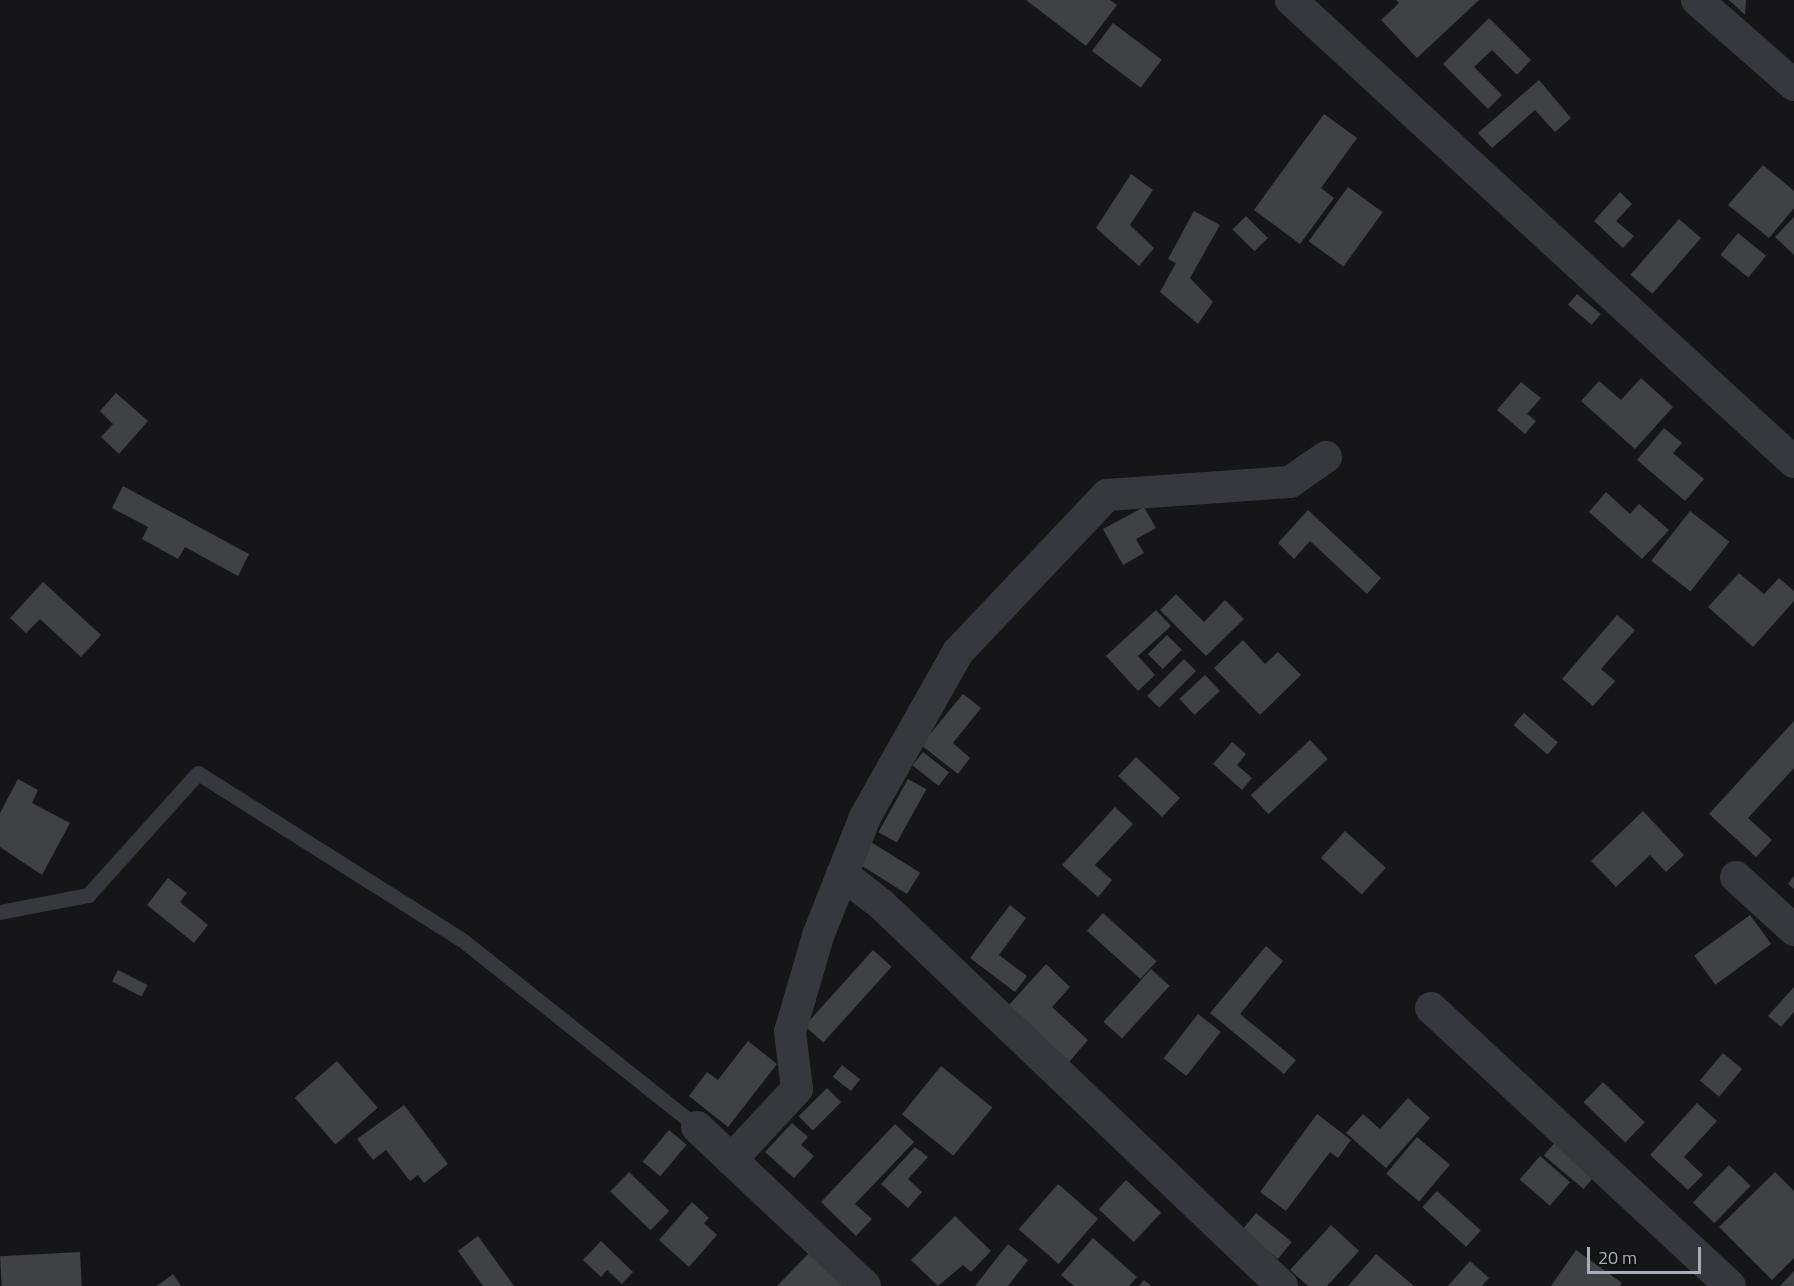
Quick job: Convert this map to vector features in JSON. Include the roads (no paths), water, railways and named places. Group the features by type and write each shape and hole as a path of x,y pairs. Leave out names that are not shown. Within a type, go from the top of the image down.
{"street":[{"path":"1291,0 1794,462"},
{"path":"1697,0 1794,85"},
{"path":"731,1160 797,1089 790,1032 818,936 865,817 958,652 1107,495 1290,482 1326,457"},
{"path":"842,874 881,904 1282,1286"},
{"path":"1736,877 1794,930"},
{"path":"1431,1008 1730,1286"},
{"path":"697,1127 865,1286"}],"lane":[{"path":"0,912 88,895 198,773 461,939 697,1127"}]}
